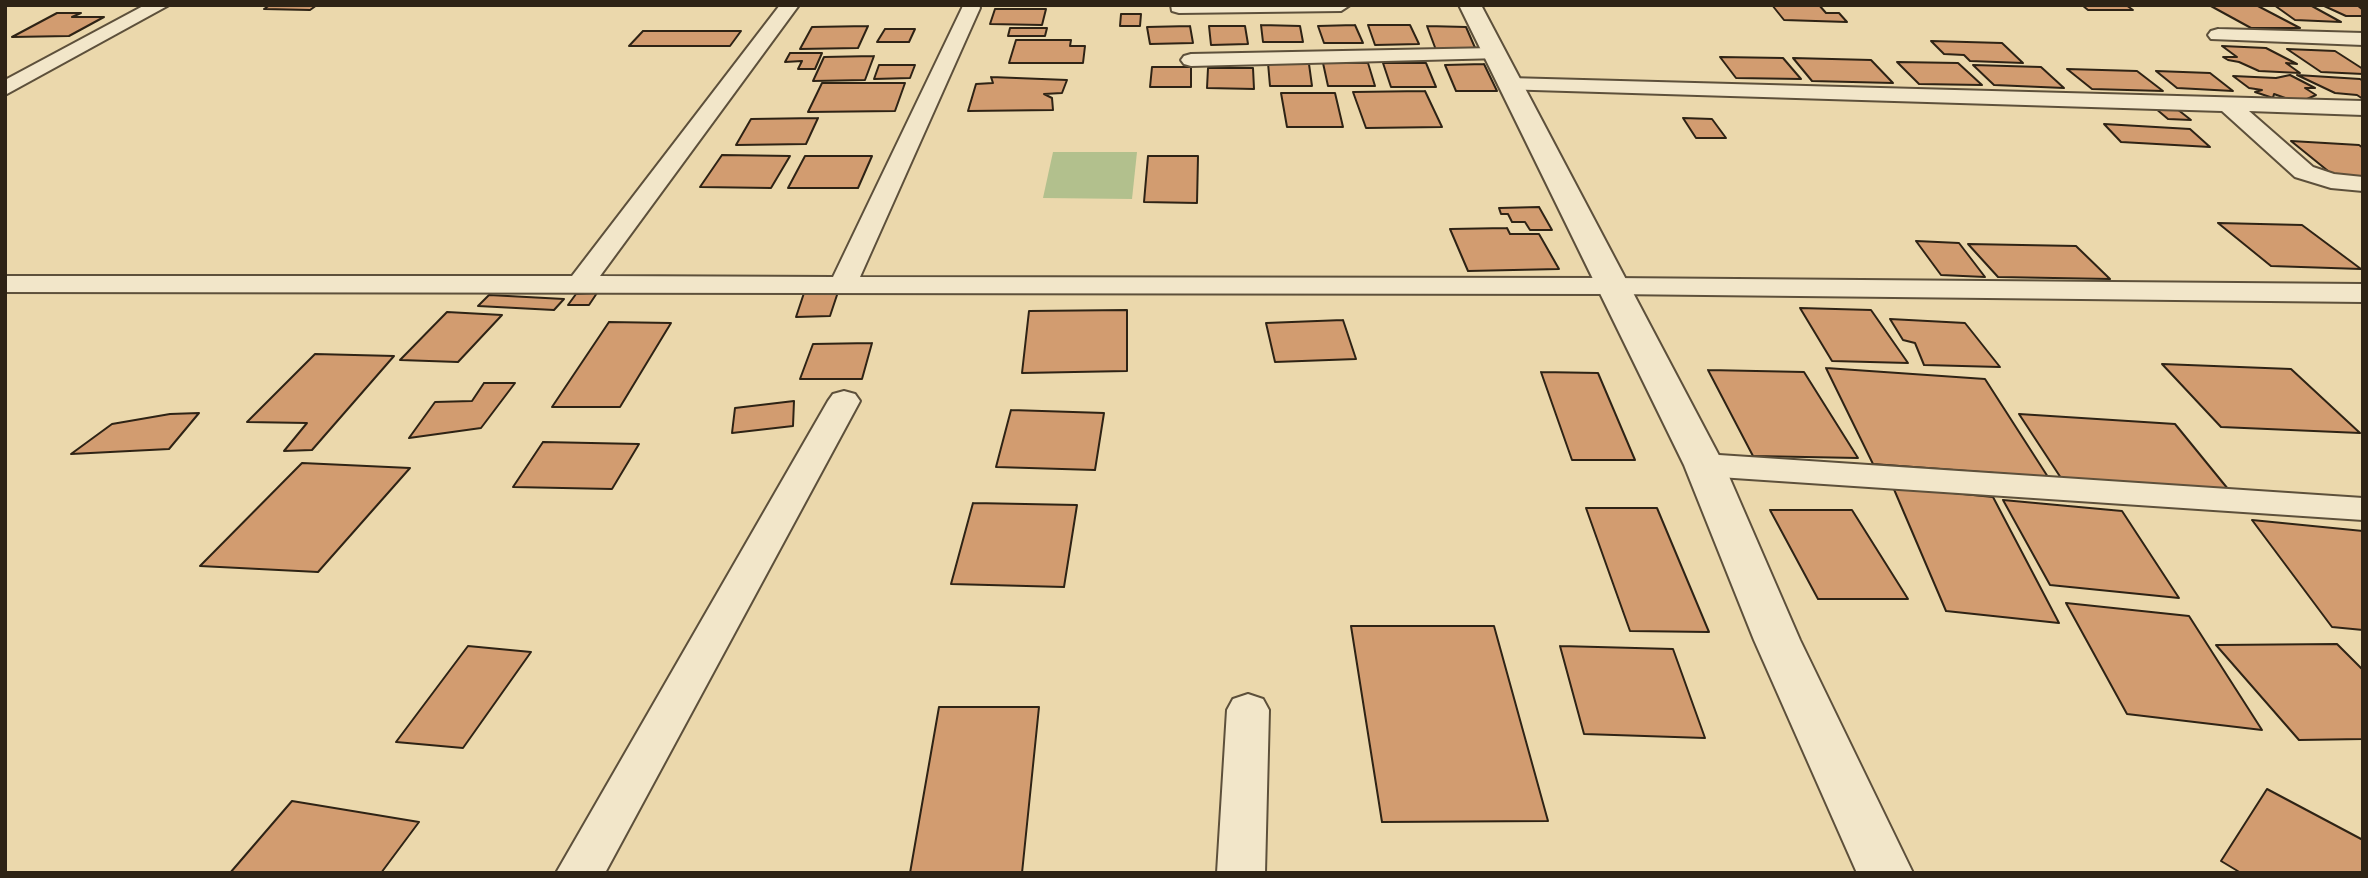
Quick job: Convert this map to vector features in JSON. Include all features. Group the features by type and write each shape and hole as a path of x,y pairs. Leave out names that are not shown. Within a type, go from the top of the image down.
{"street":[{"path":"5,89 160,5"},
{"path":"580,283 790,5"},
{"path":"1179,7 1341,5"},
{"path":"1471,5 1704,465 1777,640 1885,873"},
{"path":"843,284 971,8"},
{"path":"2218,35 2363,39"},
{"path":"1191,60 1502,69 2363,108"},
{"path":"2226,103 2304,172 2332,181 2363,184"},
{"path":"5,284 1611,286 2363,293"},
{"path":"580,873 844,401"},
{"path":"1704,465 2363,509"},
{"path":"1241,873 1248,710"}],"green space":[{"path":"1053,152 1137,152 1132,199 1043,198"}],"building":[{"path":"270,5 317,5 310,10 264,9"},
{"path":"1772,5 1819,5 1826,13 1839,13 1847,22 1784,20"},
{"path":"2082,5 2126,5 2133,10 2088,10"},
{"path":"2209,5 2256,5 2300,28 2251,28"},
{"path":"2274,5 2310,5 2341,22 2295,20"},
{"path":"2322,5 2357,5 2363,10 2363,16 2346,16"},
{"path":"995,9 1046,9 1042,25 990,24"},
{"path":"57,13 81,13 72,17 104,17 69,36 12,37"},
{"path":"1121,14 1141,14 1140,26 1120,26"},
{"path":"1261,25 1300,26 1303,42 1263,42"},
{"path":"1355,25 1363,43 1324,43 1318,26"},
{"path":"1368,25 1410,25 1419,44 1375,45"},
{"path":"868,26 858,48 800,49 812,27"},
{"path":"1190,26 1193,43 1150,44 1147,27"},
{"path":"1209,26 1245,26 1248,44 1211,45"},
{"path":"1427,26 1466,27 1476,50 1436,50"},
{"path":"1010,28 1047,28 1045,36 1008,36"},
{"path":"885,29 915,29 909,42 877,42"},
{"path":"643,31 741,31 730,46 629,46"},
{"path":"1016,40 1071,40 1070,46 1085,46 1083,63 1009,63"},
{"path":"1931,41 2002,43 2023,63 1970,61 1964,55 1944,54"},
{"path":"2222,46 2266,48 2297,64 2286,63 2300,73 2259,71 2223,57 2237,57"},
{"path":"2287,49 2335,51 2363,69 2363,74 2321,72"},
{"path":"790,53 822,53 815,69 798,69 802,61 785,62"},
{"path":"874,56 865,80 813,81 824,57"},
{"path":"1720,57 1783,58 1801,79 1736,78"},
{"path":"1793,58 1871,60 1893,83 1812,81"},
{"path":"1897,62 1958,63 1982,85 1919,84"},
{"path":"1268,63 1309,64 1312,86 1270,86"},
{"path":"1323,63 1368,63 1375,86 1328,86"},
{"path":"1383,63 1426,63 1436,87 1391,87"},
{"path":"1484,64 1497,91 1456,91 1445,65"},
{"path":"879,65 915,65 910,78 874,79"},
{"path":"1973,65 2041,67 2064,88 1994,85"},
{"path":"1152,67 1191,67 1191,87 1150,87"},
{"path":"1208,68 1253,68 1254,89 1207,88"},
{"path":"2067,69 2137,71 2163,91 2092,89"},
{"path":"2156,71 2210,73 2233,91 2177,88"},
{"path":"2290,75 2315,88 2305,88 2316,95 2307,99 2288,99 2274,94 2273,98 2255,92 2262,90 2249,88 2233,76 2276,78"},
{"path":"2297,75 2360,79 2363,81 2363,99 2357,95 2335,93"},
{"path":"991,77 1067,80 1062,93 1044,94 1052,98 1053,110 968,111 976,84 993,83"},
{"path":"822,83 905,83 895,111 808,112"},
{"path":"1425,91 1442,127 1366,128 1353,92"},
{"path":"1281,93 1335,93 1343,127 1287,127"},
{"path":"2155,108 2177,109 2191,120 2168,119"},
{"path":"818,118 806,144 736,145 751,119"},
{"path":"1683,118 1712,119 1726,138 1696,138"},
{"path":"2104,124 2190,129 2210,147 2121,142"},
{"path":"2291,141 2359,145 2363,148 2363,177 2333,175"},
{"path":"722,155 790,156 771,188 700,187"},
{"path":"805,156 872,156 858,188 788,188"},
{"path":"1148,156 1198,156 1197,203 1144,202"},
{"path":"1539,207 1552,230 1530,230 1525,222 1512,222 1508,214 1501,214 1499,208"},
{"path":"2218,223 2302,225 2361,269 2271,266"},
{"path":"1507,228 1510,234 1539,234 1559,269 1468,271 1450,229"},
{"path":"1916,241 1959,243 1985,277 1941,275"},
{"path":"1968,244 2076,246 2110,279 1998,277"},
{"path":"838,292 830,316 796,317 804,293"},
{"path":"597,293 589,305 568,305 576,294"},
{"path":"489,295 564,299 554,310 478,306"},
{"path":"1800,308 1871,310 1908,363 1832,361"},
{"path":"1127,310 1127,371 1022,373 1029,311"},
{"path":"447,312 502,315 458,362 400,360"},
{"path":"1890,319 1965,323 2000,367 1924,365 1915,343 1903,340"},
{"path":"1343,320 1356,359 1275,362 1266,323"},
{"path":"609,322 671,323 620,407 552,407"},
{"path":"872,343 862,379 800,379 813,344"},
{"path":"315,354 394,356 312,450 284,451 307,423 247,422"},
{"path":"2162,364 2291,369 2360,433 2221,427"},
{"path":"1826,368 1985,379 2048,477 1873,464"},
{"path":"1708,370 1804,372 1858,458 1753,456"},
{"path":"1541,372 1598,373 1635,460 1572,460"},
{"path":"484,383 515,383 481,428 409,438 435,402 472,401"},
{"path":"794,401 793,426 732,433 735,408"},
{"path":"1011,410 1104,413 1095,470 996,467"},
{"path":"199,413 169,449 71,454 112,424 170,414"},
{"path":"2019,414 2175,424 2228,489 2061,478"},
{"path":"543,442 639,444 612,489 513,487"},
{"path":"302,463 410,468 318,572 200,566"},
{"path":"1893,487 1993,497 2059,623 1946,611"},
{"path":"2003,500 2122,511 2179,598 2050,585"},
{"path":"973,503 1077,505 1064,587 951,584"},
{"path":"1586,508 1657,508 1709,632 1630,631"},
{"path":"1770,510 1852,510 1908,599 1818,599"},
{"path":"2252,520 2363,531 2363,630 2332,627"},
{"path":"2066,603 2189,616 2262,730 2127,714"},
{"path":"1351,626 1494,626 1548,821 1382,822"},
{"path":"2337,644 2363,670 2363,739 2299,740 2216,645"},
{"path":"468,646 531,652 463,748 396,742"},
{"path":"1560,646 1673,649 1705,738 1584,734"},
{"path":"939,707 1039,707 1022,873 910,873"},
{"path":"2267,789 2363,840 2363,873 2241,873 2221,861"},
{"path":"292,801 419,822 381,873 230,873"}]}
